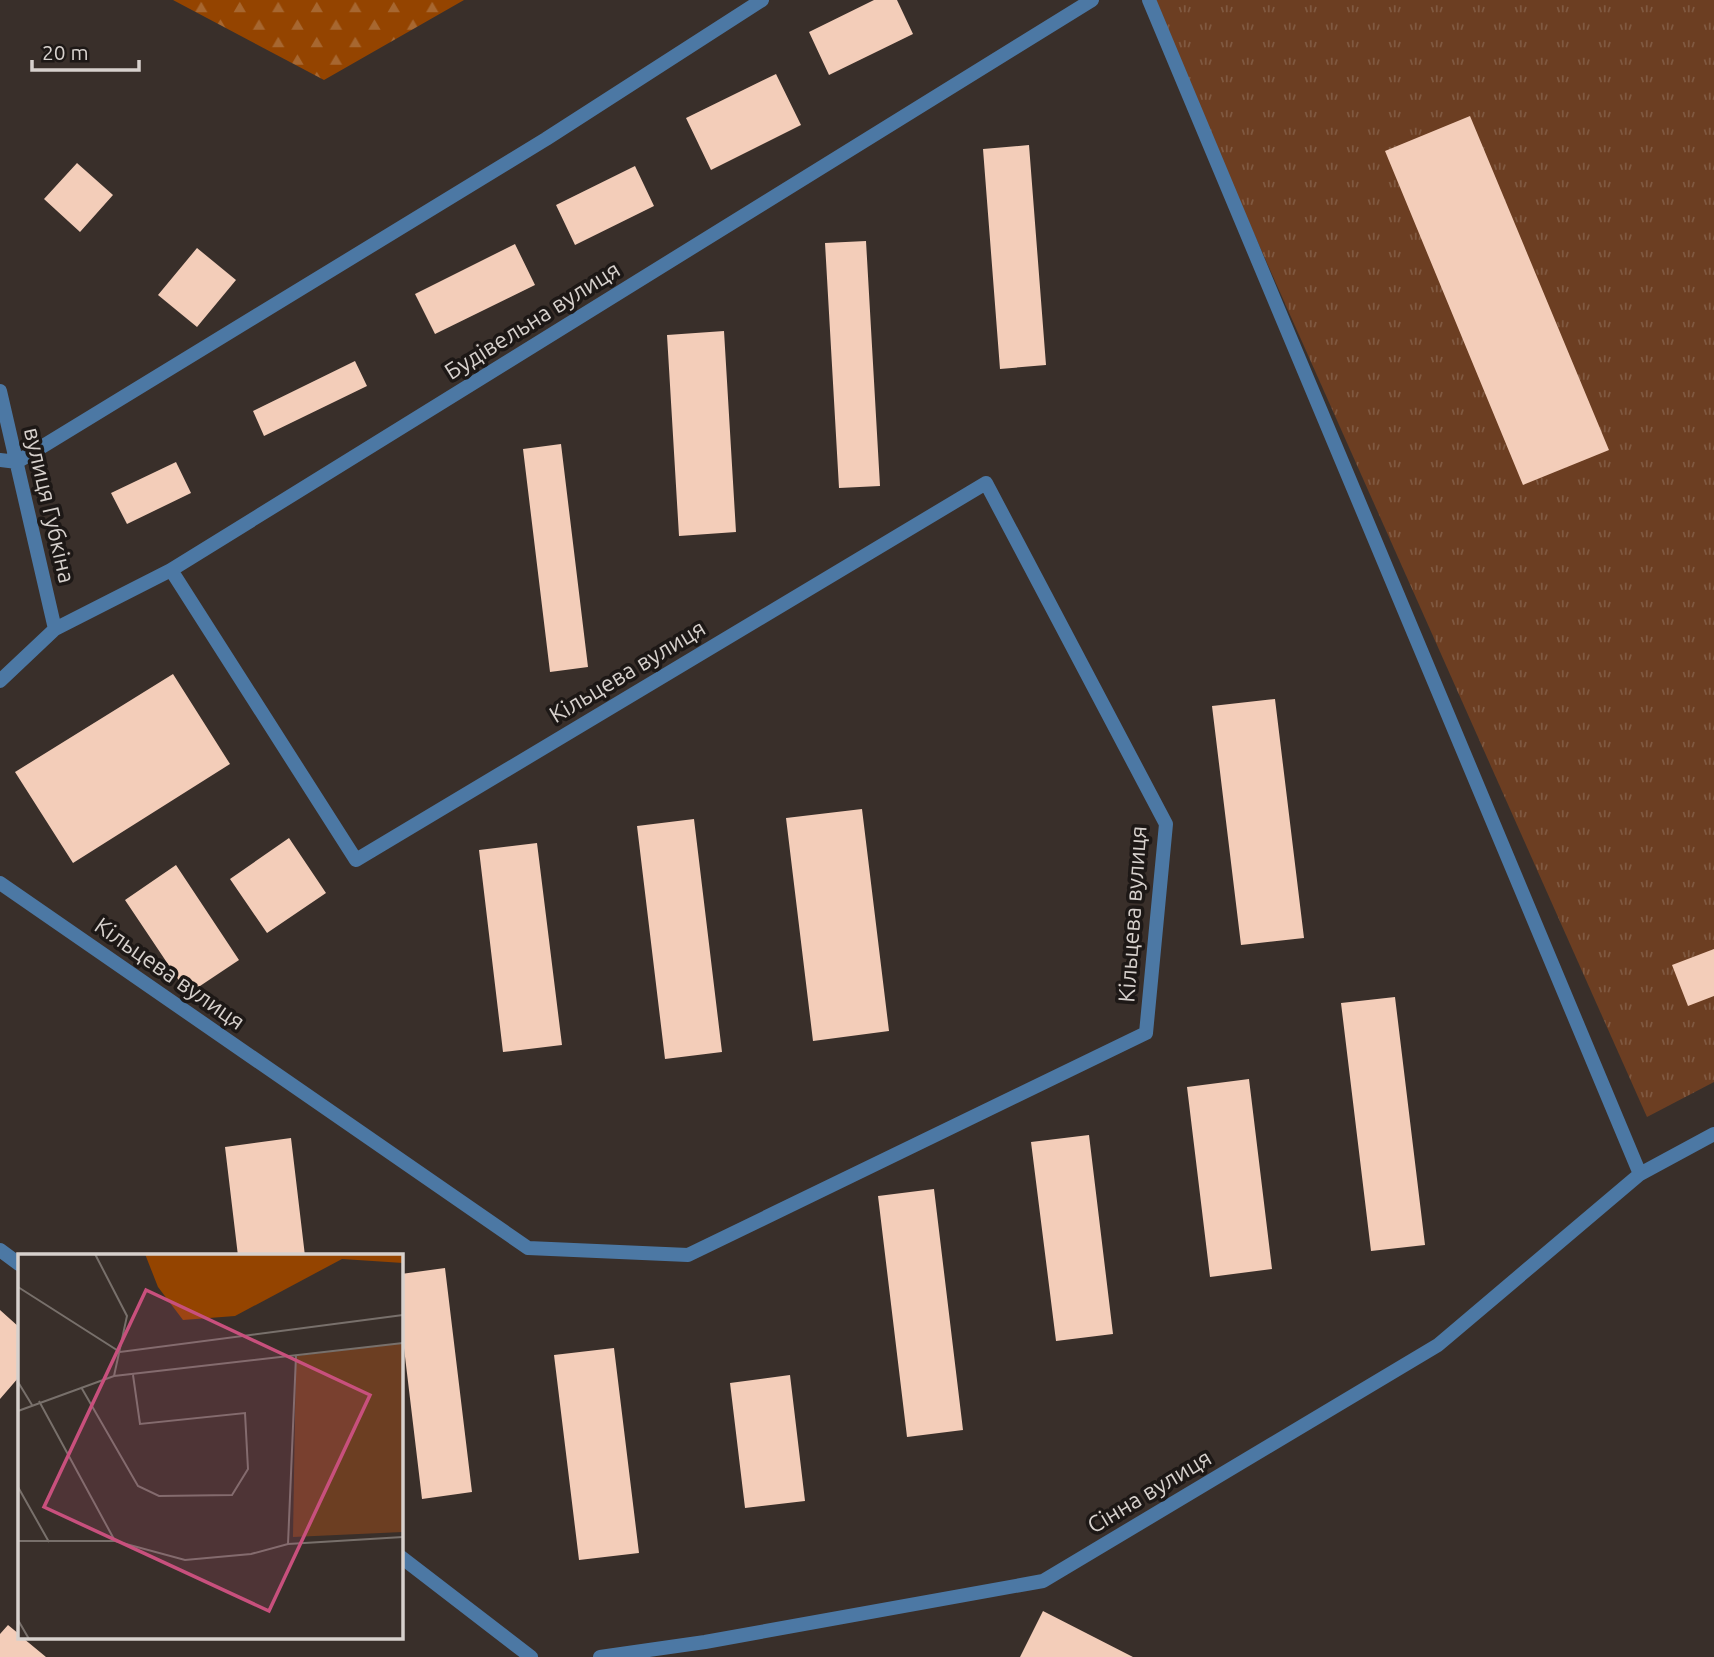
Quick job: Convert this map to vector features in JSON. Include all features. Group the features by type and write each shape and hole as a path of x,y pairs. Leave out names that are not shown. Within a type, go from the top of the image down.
{"street":[{"path":"0,460 17,462 546,139 762,0"},
{"name":"Будівельна вулиця","path":"0,681 55,629 171,570 1092,0"},
{"path":"1149,0 1640,1174"},
{"name":"вулиця Губкіна","path":"0,391 55,629"},
{"name":"Кільцева вулиця","path":"0,883 528,1248 688,1255 1146,1033 1166,824 986,483 356,860 171,570"},
{"name":"Сінна вулиця","path":"600,1657 705,1642 1043,1581 1438,1345 1640,1174 1714,1134"},
{"path":"0,1250 18,1264"},
{"path":"402,1558 531,1657"}],"green space":[{"path":"173,0 464,0 324,80"},
{"path":"1150,0 1714,0 1714,1082 1647,1117"}],"building":[{"path":"874,0 897,0 913,34 829,75 809,32"},
{"path":"776,74 801,125 711,170 686,118"},
{"path":"1470,116 1609,450 1523,485 1385,151"},
{"path":"1029,145 1046,365 1000,369 983,149"},
{"path":"77,163 113,195 80,232 44,199"},
{"path":"635,166 654,206 575,245 556,205"},
{"path":"866,241 880,486 839,488 825,243"},
{"path":"515,244 535,285 435,334 415,294"},
{"path":"197,248 236,280 197,327 158,295"},
{"path":"724,331 736,532 679,536 667,335"},
{"path":"355,361 367,386 264,436 253,411"},
{"path":"561,444 588,667 550,672 523,449"},
{"path":"176,462 191,493 127,524 111,493"},
{"path":"173,674 230,764 73,863 15,772"},
{"path":"1275,699 1304,938 1241,945 1212,706"},
{"path":"862,809 889,1031 813,1041 786,818"},
{"path":"694,819 722,1052 665,1059 637,826"},
{"path":"289,838 326,893 267,933 230,879"},
{"path":"537,843 562,1045 503,1052 479,850"},
{"path":"176,865 239,960 188,994 125,900"},
{"path":"1714,949 1714,996 1688,1006 1672,965"},
{"path":"1395,997 1425,1245 1371,1251 1341,1003"},
{"path":"1249,1079 1272,1269 1210,1277 1187,1087"},
{"path":"1089,1135 1113,1334 1056,1341 1031,1142"},
{"path":"291,1138 305,1254 238,1254 225,1147"},
{"path":"934,1189 963,1430 907,1437 878,1196"},
{"path":"445,1268 472,1492 422,1499 402,1331 402,1274"},
{"path":"0,1310 18,1326 18,1378 0,1399"},
{"path":"614,1348 639,1553 579,1560 554,1355"},
{"path":"790,1375 805,1501 745,1508 730,1383"},
{"path":"1043,1611 1133,1657 1020,1657"},
{"path":"8,1625 18,1633 18,1640 25,1640 46,1657 0,1657 0,1634"}]}
